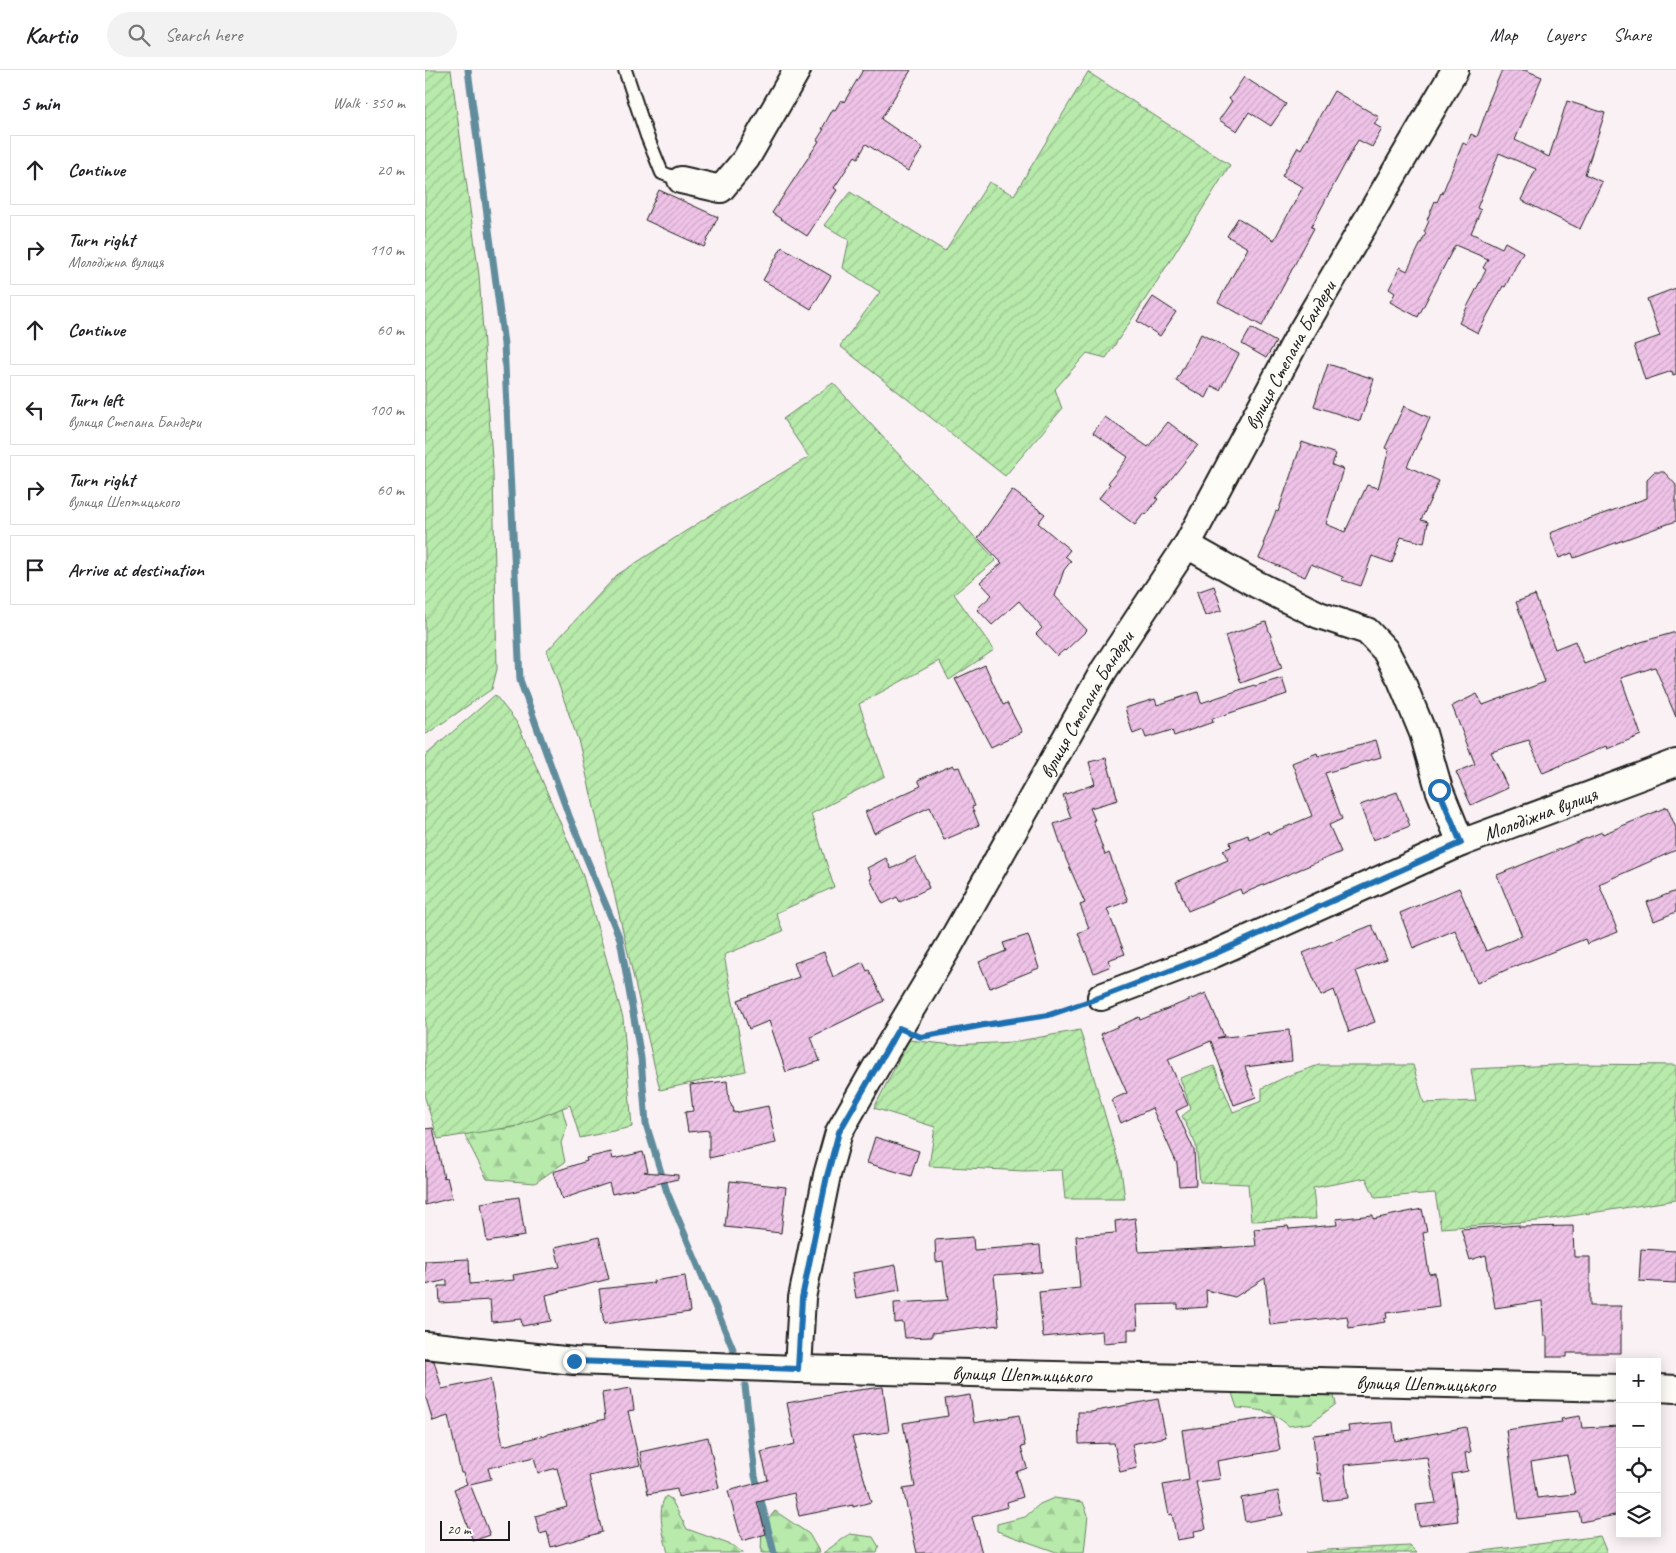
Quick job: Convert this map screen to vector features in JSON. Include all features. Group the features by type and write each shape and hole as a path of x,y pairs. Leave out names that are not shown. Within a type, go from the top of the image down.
{"street":[{"path":"681,180 721,190 746,159 797,70"},
{"name":"вулиця Степана Бандери","path":"798,1369 802,1298 827,1176 839,1132 949,946 1049,771 1104,670 1187,545 1297,340 1455,70"},
{"path":"1187,545 1256,584 1319,615 1367,631 1385,650 1401,680 1423,732 1439,790 1461,843"},
{"name":"Молодіжна вулиця","path":"1101,997 1214,954 1461,843 1676,763"},
{"name":"вулиця Шептицького","path":"425,1345 574,1361 798,1369 1616,1388"},
{"path":"1661,1388 1676,1389"}],"lane":[{"path":"625,70 647,136 662,172 681,180"}],"path":[{"path":"899,1028 921,1037 1049,1015 1101,997"}],"green space":[{"path":"425,70 451,70 479,275 493,472 497,669 492,689 425,735"},
{"path":"1088,72 1230,165 1156,283 1106,358 1087,353 1055,389 1062,409 1005,476 840,346 880,292 843,268 849,240 824,225 850,192 945,251 989,182 1014,195"},
{"path":"833,383 996,560 954,594 994,650 949,680 939,661 859,704 885,776 811,814 834,887 776,913 783,931 724,955 746,1071 660,1090 579,743 547,651 617,575 714,513 809,457 783,419"},
{"path":"495,695 518,724 583,876 623,1018 632,1127 580,1138 570,1105 518,1126 438,1139 425,1098 425,756"},
{"path":"1080,1030 1121,1170 1125,1199 1065,1199 1062,1170 1024,1171 929,1166 935,1127 874,1108 909,1040 953,1045 1013,1042"},
{"path":"1577,1064 1676,1065 1676,1200 1538,1221 1441,1228 1435,1193 1375,1198 1366,1178 1313,1188 1316,1219 1251,1221 1248,1184 1200,1182 1196,1145 1182,1116 1191,1109 1180,1078 1214,1066 1233,1112 1262,1101 1262,1088 1290,1075 1319,1065 1413,1065 1424,1103 1476,1101 1471,1069"},
{"path":"556,1105 562,1108 567,1126 561,1143 565,1162 535,1183 487,1179 462,1127 507,1129"},
{"path":"1256,1387 1333,1392 1336,1404 1311,1423 1289,1426 1271,1414 1253,1409 1237,1408 1232,1393"},
{"path":"666,1496 671,1499 687,1529 734,1546 743,1553 668,1553 661,1516"},
{"path":"1054,1498 1083,1502 1088,1515 1084,1553 1059,1553 997,1531 997,1524 1025,1517 1040,1504"},
{"path":"775,1511 809,1534 820,1553 761,1553 762,1526"},
{"path":"850,1534 873,1537 879,1547 877,1553 823,1553"},
{"path":"1600,1536 1607,1553 1468,1553"},
{"path":"1410,1546 1417,1553 1305,1553 1327,1550"}],"building":[{"path":"863,70 911,70 881,119 923,148 908,171 866,144 858,158 855,156 834,188 837,190 807,236 772,213 819,141 817,140 833,109 835,110 841,100 844,102"},
{"path":"1502,70 1525,70 1542,77 1515,140 1549,157 1567,101 1605,113 1585,174 1602,182 1580,229 1521,200 1536,169 1499,153 1477,208 1481,210 1471,233 1502,248 1505,242 1523,252 1478,333 1459,323 1486,270 1483,268 1488,259 1455,245 1418,317 1390,302 1395,293 1389,289 1400,267 1407,271 1426,233 1424,232 1429,221 1427,220 1435,201 1437,202 1442,194 1463,143 1467,145 1471,134 1477,137 1488,103"},
{"path":"1244,77 1286,104 1271,126 1249,112 1237,131 1219,120 1232,101 1229,99"},
{"path":"1334,91 1379,117 1374,124 1382,129 1372,147 1358,140 1311,227 1314,228 1262,326 1218,302 1248,248 1227,236 1238,218 1274,240 1303,187 1282,176 1298,147 1301,149"},
{"path":"659,190 718,217 704,247 645,220"},
{"path":"782,247 831,276 811,309 763,280"},
{"path":"1676,288 1676,374 1673,375 1672,371 1645,380 1634,345 1660,336 1647,299"},
{"path":"1153,297 1176,312 1160,336 1137,321"},
{"path":"1251,328 1276,342 1266,358 1242,344"},
{"path":"1201,334 1239,354 1220,390 1212,386 1206,398 1176,381"},
{"path":"1328,364 1374,379 1360,421 1314,406"},
{"path":"1404,406 1430,418 1407,466 1439,481 1421,520 1428,522 1424,543 1401,537 1392,563 1372,556 1361,586 1342,580 1343,577 1311,564 1305,577 1259,558 1276,511 1278,512 1302,442 1336,454 1332,465 1343,469 1326,524 1345,532 1367,485 1378,488 1389,450 1385,448"},
{"path":"1105,417 1148,447 1168,422 1198,445 1156,498 1158,499 1146,515 1144,513 1135,525 1099,498 1128,457 1093,433"},
{"path":"1654,472 1664,472 1676,485 1676,521 1574,558 1572,553 1559,558 1550,533 1647,498 1647,479"},
{"path":"1012,490 1045,514 1038,523 1070,550 1065,556 1071,561 1064,570 1055,596 1087,630 1057,656 1036,634 1042,628 1019,601 992,625 977,609 992,595 980,582 1002,563 978,538"},
{"path":"1214,586 1222,610 1205,616 1197,592"},
{"path":"1535,595 1555,649 1575,641 1584,664 1641,642 1676,632 1676,717 1655,667 1621,678 1641,735 1607,749 1606,746 1543,773 1529,741 1491,752 1508,788 1471,805 1456,772 1475,764 1452,706 1477,694 1483,705 1545,682 1516,602"},
{"path":"1266,622 1282,668 1241,683 1225,636"},
{"path":"985,665 1003,705 1007,703 1022,732 991,747 955,679"},
{"path":"1282,678 1287,694 1212,719 1213,722 1174,736 1172,730 1146,738 1143,730 1133,734 1125,708 1155,699 1157,705 1198,692 1201,703 1254,685"},
{"path":"1376,740 1381,757 1325,773 1342,819 1329,825 1341,852 1242,894 1240,889 1188,911 1176,882 1228,860 1223,850 1231,847 1230,842 1248,835 1249,839 1268,831 1269,834 1312,816 1292,763 1317,753 1318,756"},
{"path":"1106,758 1118,800 1090,808 1105,855 1109,853 1128,901 1107,909 1125,954 1108,960 1111,966 1094,973 1078,933 1089,928 1080,905 1085,903 1066,859 1054,824 1071,818 1063,795 1095,784 1089,762"},
{"path":"953,765 955,768 959,767 975,806 972,807 979,825 944,840 930,807 874,833 865,812 921,786 918,780"},
{"path":"1397,792 1410,826 1373,840 1360,805"},
{"path":"1667,807 1676,828 1676,850 1599,884 1618,932 1587,944 1585,939 1477,983 1455,930 1413,948 1400,913 1459,888 1486,951 1522,936 1497,875"},
{"path":"915,857 929,888 900,902 897,897 883,904 870,879 872,878 867,868 886,858 891,869"},
{"path":"1676,891 1676,912 1654,921 1647,902"},
{"path":"1372,925 1387,959 1356,971 1375,1022 1349,1032 1334,990 1321,996 1303,953"},
{"path":"1028,935 1039,968 990,988 979,962 1006,951 1003,943"},
{"path":"824,952 833,977 863,962 884,1001 811,1037 820,1061 786,1072 769,1021 749,1029 738,1000 799,977 794,963"},
{"path":"1206,993 1224,1036 1217,1038 1289,1030 1292,1061 1245,1067 1256,1097 1234,1105 1211,1041 1168,1059 1188,1105 1176,1111 1194,1150 1196,1185 1179,1186 1177,1164 1152,1108 1121,1123 1111,1100 1127,1093 1101,1034 1139,1017 1140,1020"},
{"path":"727,1081 729,1100 734,1113 768,1106 776,1143 709,1158 709,1130 688,1132 685,1112 693,1111 690,1085"},
{"path":"433,1128 444,1178 447,1177 452,1198 425,1205 425,1129"},
{"path":"875,1137 919,1151 911,1176 867,1163"},
{"path":"611,1152 613,1159 643,1152 648,1171 644,1172 678,1175 678,1179 612,1194 609,1183 562,1199 553,1172 587,1161 586,1158"},
{"path":"730,1181 786,1187 781,1233 725,1227"},
{"path":"519,1197 525,1236 487,1242 481,1203"},
{"path":"1422,1209 1427,1232 1423,1233 1429,1274 1435,1273 1439,1306 1386,1313 1387,1318 1384,1319 1385,1322 1349,1328 1347,1316 1270,1325 1265,1278 1235,1297 1206,1290 1207,1307 1178,1309 1178,1304 1136,1305 1138,1329 1128,1329 1128,1341 1103,1343 1102,1331 1043,1337 1039,1292 1080,1288 1076,1236 1116,1233 1115,1221 1135,1218 1139,1252 1256,1246 1254,1229 1288,1226 1289,1229 1337,1225 1336,1219 1373,1215 1373,1219"},
{"path":"1519,1225 1519,1227 1573,1226 1574,1257 1590,1257 1590,1306 1621,1306 1621,1353 1567,1353 1567,1357 1547,1357 1547,1336 1544,1336 1542,1301 1495,1308 1486,1255 1470,1260 1461,1229"},
{"path":"599,1237 609,1279 546,1295 551,1321 522,1326 521,1319 492,1322 490,1300 440,1303 439,1286 447,1286 447,1280 425,1285 425,1261 469,1259 470,1284 514,1280 513,1275 560,1267 555,1247"},
{"path":"973,1237 974,1250 1040,1245 1042,1272 994,1275 999,1325 932,1333 932,1337 905,1338 903,1322 895,1323 894,1303 948,1300 943,1261 936,1262 935,1240"},
{"path":"1641,1249 1676,1251 1676,1283 1639,1281"},
{"path":"896,1265 900,1290 856,1298 852,1273"},
{"path":"685,1276 690,1312 604,1324 599,1289 654,1283 653,1281"},
{"path":"425,1360 434,1361 442,1389 490,1379 503,1446 605,1419 602,1393 631,1388 634,1410 628,1411 640,1465 589,1476 602,1532 551,1547 547,1532 540,1534 535,1516 567,1507 557,1468 538,1473 534,1457 488,1468 491,1479 470,1484 490,1535 473,1541 454,1489 467,1484 463,1473 461,1473 448,1416 433,1421 425,1395"},
{"path":"883,1387 889,1432 852,1437 871,1502 799,1516 794,1493 757,1502 766,1534 742,1541 728,1491 768,1480 761,1452 795,1444 787,1403"},
{"path":"970,1395 974,1423 1019,1415 1025,1446 1021,1447 1027,1468 1016,1472 1023,1497 1007,1502 1008,1507 972,1517 982,1553 917,1553 903,1489 915,1487 903,1423 948,1416 945,1399"},
{"path":"1158,1399 1166,1437 1132,1444 1137,1468 1120,1472 1114,1443 1079,1444 1078,1412 1091,1412"},
{"path":"1580,1416 1582,1428 1616,1426 1616,1515 1581,1522 1579,1512 1518,1519 1506,1430 1562,1422 1561,1419","holes":["1567,1456 1575,1494 1537,1498 1531,1462"]},
{"path":"1274,1417 1280,1450 1217,1461 1220,1479 1196,1482 1206,1529 1194,1531 1195,1537 1177,1540 1172,1514 1169,1515 1163,1485 1189,1480 1182,1430"},
{"path":"1393,1422 1395,1441 1466,1427 1471,1452 1465,1453 1468,1471 1452,1474 1458,1521 1419,1526 1416,1505 1436,1503 1427,1457 1344,1465 1348,1498 1324,1501 1320,1473 1317,1474 1313,1435 1349,1431 1348,1426"},
{"path":"708,1437 719,1488 678,1497 677,1489 648,1494 640,1452"},
{"path":"1278,1491 1283,1515 1245,1522 1241,1498"}],"waterway":[{"path":"468,70 504,344 520,680 569,816 620,939 641,1058 646,1124 667,1192 733,1349"},
{"path":"745,1386 755,1476 774,1553"}],"route":[{"path":"574,1361 798,1369 802,1298 827,1176 839,1132 899,1028 921,1037 1049,1015 1214,954 1461,843 1439,790"}]}
